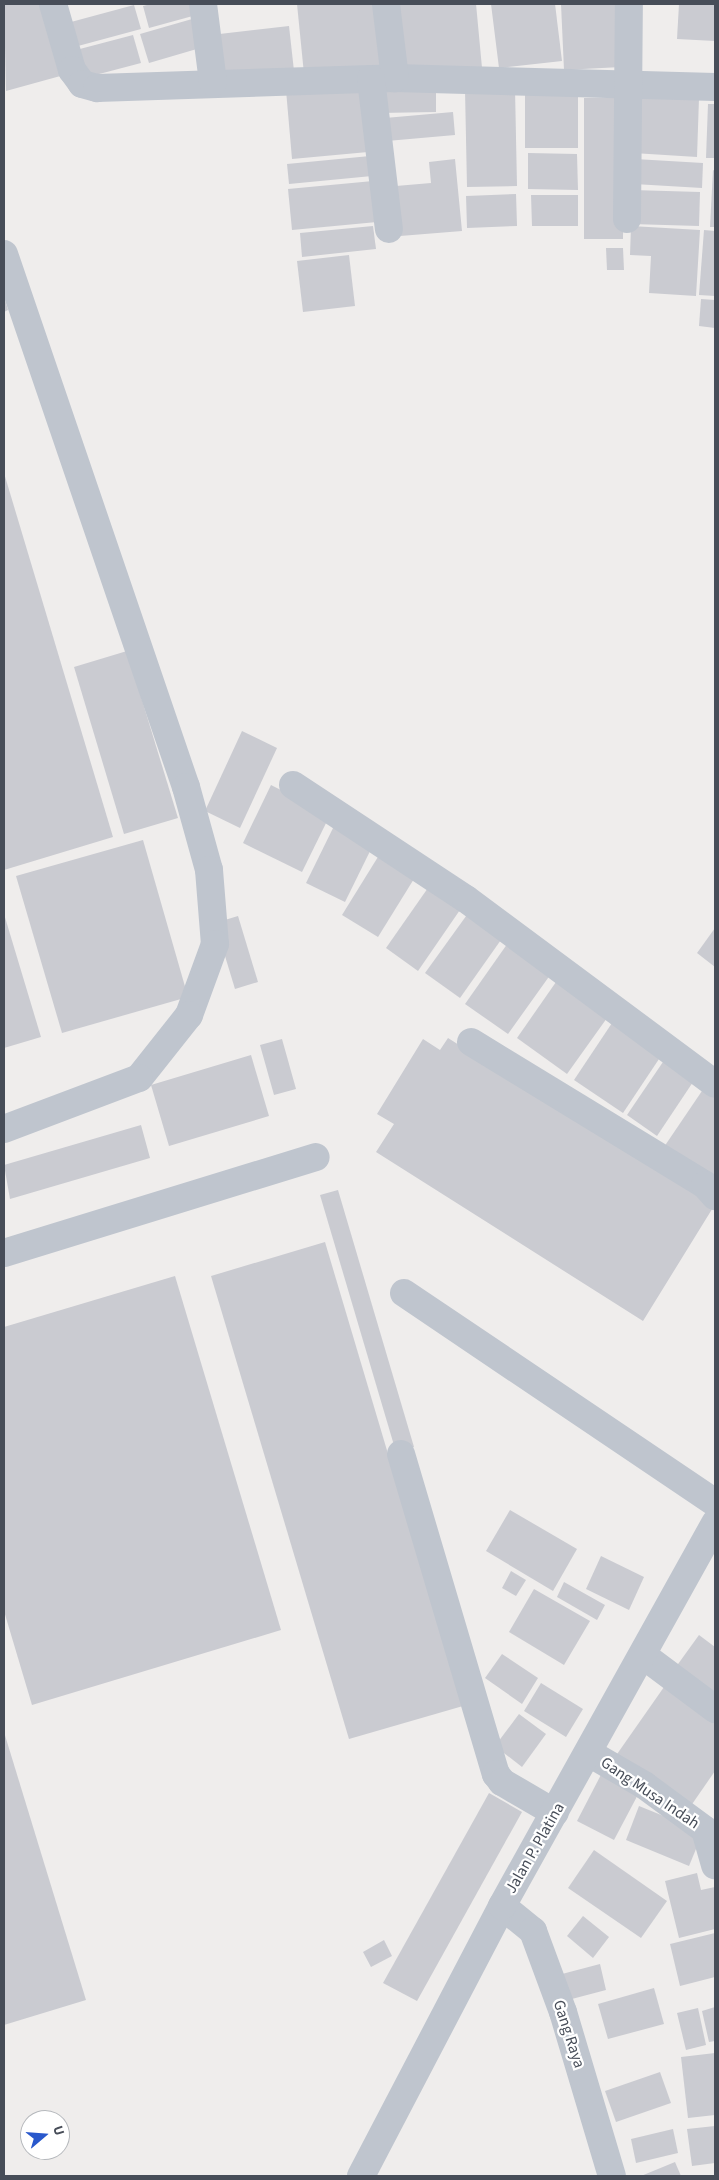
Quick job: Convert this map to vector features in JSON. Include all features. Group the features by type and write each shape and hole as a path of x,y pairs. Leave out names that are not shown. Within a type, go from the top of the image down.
{"street":[{"path":"53,4 72,70 82,84 97,88 213,82 383,78 627,82 715,87"},
{"path":"202,4 213,82"},
{"path":"386,4 383,78 389,229"},
{"path":"627,219 629,4"},
{"path":"4,254 186,787 210,870 215,944 189,1015 139,1078 4,1129"},
{"path":"293,785 466,899 715,1084"},
{"path":"471,1042 705,1185 715,1196"},
{"path":"4,1253 316,1157"},
{"path":"404,1293 715,1503"},
{"path":"401,1454 496,1774 502,1782 555,1813"},
{"name":"Jalan P. Platina","path":"361,2176 502,1906 644,1656 715,1523"},
{"path":"644,1656 715,1709"},
{"name":"Gang Musa Indah","path":"589,1753 644,1785 705,1830 715,1866"},
{"name":"Gang Raya","path":"502,1906 533,1931 563,2012 612,2176"}],"building":[{"path":"4,4 42,4 64,75 6,91"},
{"path":"151,4 197,4 200,14 149,28 143,6"},
{"path":"297,4 376,4 382,67 304,74"},
{"path":"390,4 476,4 482,68 397,77"},
{"path":"491,4 555,4 562,61 499,68"},
{"path":"561,4 618,4 621,67 564,70"},
{"path":"679,4 715,4 715,41 677,39"},
{"path":"134,5 141,29 78,46 71,22"},
{"path":"199,17 207,46 149,63 140,34"},
{"path":"289,26 294,71 217,80 211,35"},
{"path":"133,35 141,63 84,78 76,50"},
{"path":"436,83 436,112 379,113 378,84"},
{"path":"362,84 368,152 292,159 286,90"},
{"path":"525,88 578,88 578,148 525,148"},
{"path":"515,89 517,186 467,187 465,90"},
{"path":"635,96 699,98 697,157 633,153"},
{"path":"584,98 624,98 623,239 584,239"},
{"path":"708,104 715,104 715,158 706,158"},
{"path":"453,112 455,135 387,141 385,118"},
{"path":"528,153 577,154 578,190 528,189"},
{"path":"370,156 372,176 289,184 287,164"},
{"path":"455,159 462,231 400,236 396,186 431,183 429,162"},
{"path":"635,159 703,163 702,188 634,184"},
{"path":"713,170 715,171 715,227 710,227"},
{"path":"373,181 377,222 292,230 288,189"},
{"path":"632,190 700,192 699,226 631,224"},
{"path":"516,194 517,226 467,228 466,196"},
{"path":"531,195 578,195 578,226 532,226"},
{"path":"373,226 376,249 302,257 300,233"},
{"path":"631,226 700,230 696,296 649,293 651,256 630,255"},
{"path":"704,230 715,231 715,296 699,295"},
{"path":"606,248 623,248 624,270 607,270"},
{"path":"349,255 355,306 303,312 297,261"},
{"path":"4,296 8,310 4,312"},
{"path":"701,299 715,300 715,328 699,326"},
{"path":"4,473 113,837 4,870"},
{"path":"127,651 178,818 124,834 74,667"},
{"path":"242,731 277,748 240,828 205,811"},
{"path":"271,785 330,815 302,872 243,843"},
{"path":"336,822 375,841 345,902 306,883"},
{"path":"143,840 188,997 62,1033 16,876"},
{"path":"381,852 417,874 378,937 342,915"},
{"path":"430,885 462,907 418,971 386,948"},
{"path":"469,912 503,937 460,998 425,973"},
{"path":"4,914 41,1037 4,1048"},
{"path":"238,916 258,982 235,989 215,923"},
{"path":"715,928 715,967 697,953"},
{"path":"510,940 553,971 508,1034 465,1004"},
{"path":"556,982 607,1018 567,1074 517,1038"},
{"path":"614,1020 663,1053 623,1113 574,1080"},
{"path":"448,1038 714,1206 643,1321 376,1152 394,1124 377,1114 423,1039 440,1050"},
{"path":"282,1039 296,1089 274,1095 260,1045"},
{"path":"251,1055 269,1116 169,1146 151,1085"},
{"path":"667,1056 697,1076 657,1136 627,1115"},
{"path":"706,1085 715,1092 715,1182 664,1147"},
{"path":"141,1125 150,1158 10,1199 4,1165"},
{"path":"338,1190 414,1447 396,1452 320,1195"},
{"path":"325,1242 463,1706 349,1739 211,1276"},
{"path":"175,1276 281,1630 32,1705 4,1611 4,1327"},
{"path":"510,1510 577,1549 553,1591 486,1551"},
{"path":"601,1556 644,1577 629,1610 586,1589"},
{"path":"511,1571 526,1580 516,1596 502,1588"},
{"path":"564,1582 605,1605 597,1620 557,1597"},
{"path":"534,1589 590,1621 564,1665 509,1632"},
{"path":"699,1635 715,1647 715,1702 673,1671"},
{"path":"502,1654 538,1678 522,1704 485,1678"},
{"path":"541,1683 583,1709 566,1737 524,1711"},
{"path":"664,1687 715,1723 715,1771 688,1810 615,1757"},
{"path":"519,1714 546,1734 522,1767 495,1746"},
{"path":"4,1732 86,2000 4,2025"},
{"path":"605,1767 642,1787 614,1840 577,1821"},
{"path":"489,1793 522,1812 417,2001 383,1983"},
{"path":"639,1806 703,1832 689,1866 626,1840"},
{"path":"594,1850 667,1901 641,1938 568,1888"},
{"path":"697,1873 701,1890 715,1887 715,1929 679,1938 665,1881"},
{"path":"583,1916 609,1937 593,1958 567,1936"},
{"path":"715,1933 715,1977 680,1986 670,1944"},
{"path":"384,1940 392,1956 371,1967 363,1952"},
{"path":"600,1964 606,1990 568,2000 562,1974"},
{"path":"654,1988 664,2024 608,2039 598,2004"},
{"path":"715,2007 715,2041 709,2042 702,2011"},
{"path":"698,2008 706,2045 686,2050 677,2013"},
{"path":"715,2053 715,2115 688,2118 681,2057"},
{"path":"660,2072 671,2103 616,2122 605,2091"},
{"path":"715,2126 715,2163 692,2166 687,2129"},
{"path":"673,2129 678,2153 636,2163 631,2139"},
{"path":"675,2162 681,2176 641,2176"}]}
